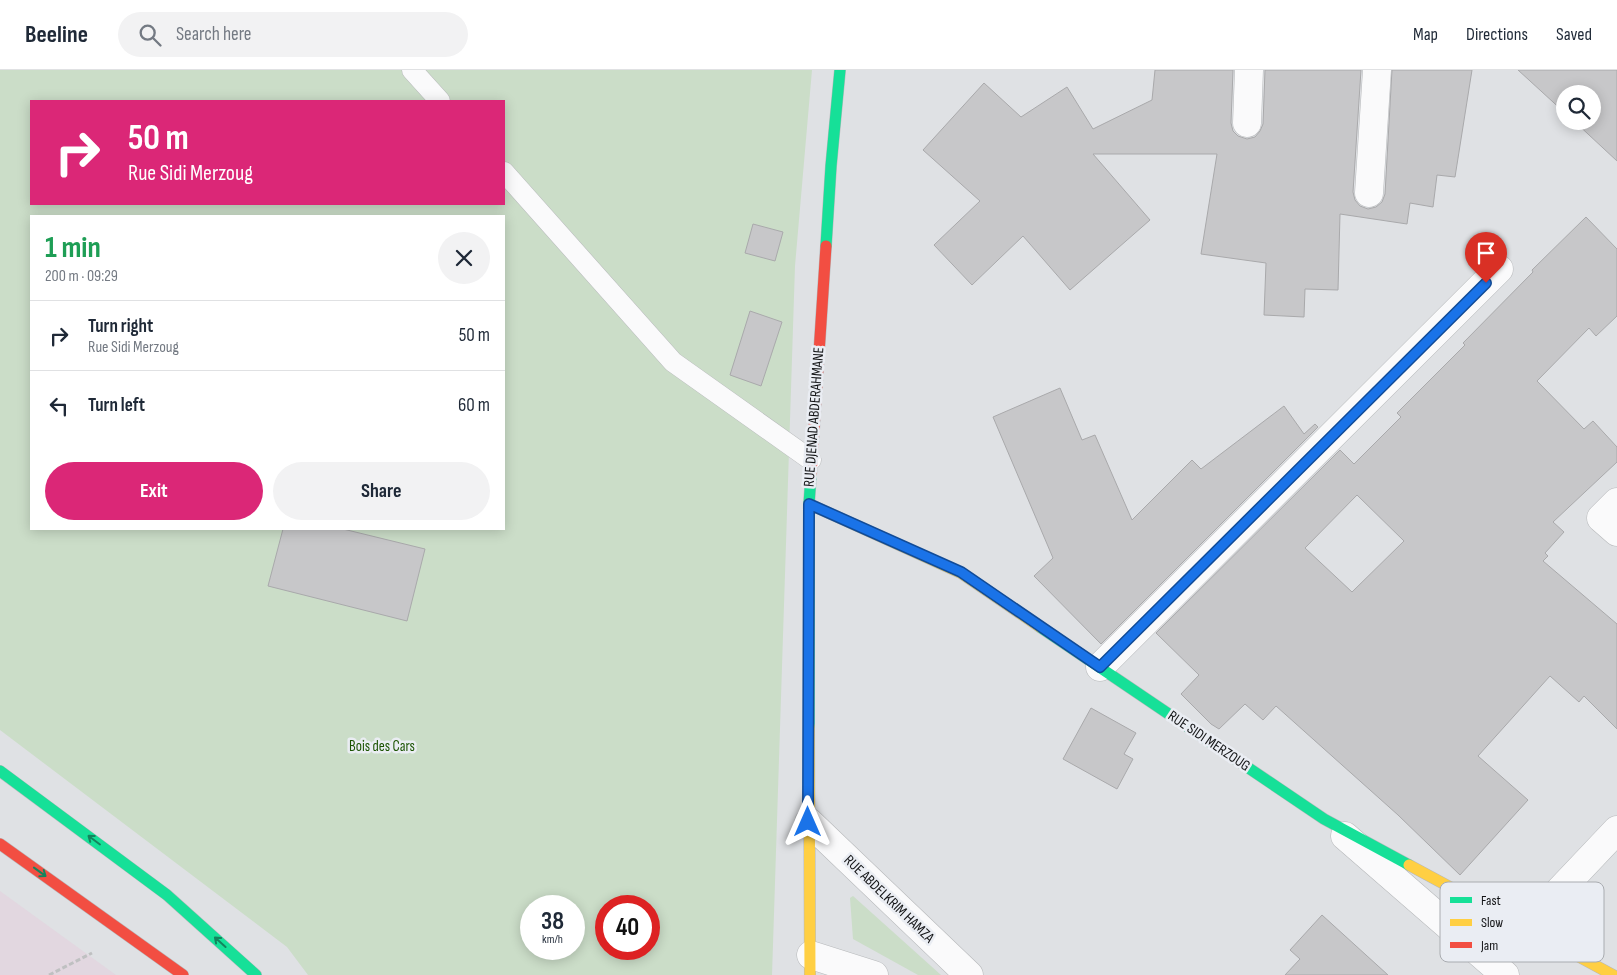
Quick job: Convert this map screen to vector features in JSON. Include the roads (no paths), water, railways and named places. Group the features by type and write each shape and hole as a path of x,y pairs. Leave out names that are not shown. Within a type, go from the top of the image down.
{"street":[{"name":"RUE DJENAD ABDERAHMANE","path":"810,965 808,822 809,504 840,70"},
{"path":"1246,123 1249,70"},
{"path":"1369,193 1377,70"},
{"path":"1100,667 1499,269"},
{"path":"1617,502 1601,518 1617,532"},
{"name":"RUE SIDI MERZOUG","path":"809,504 961,572 1324,819 1440,882"},
{"path":"0,770 167,895 256,975"},
{"path":"1324,819 1440,919"},
{"name":"RUE ABDELKRIM HAMZA","path":"808,822 969,975"},
{"path":"1568,882 1617,830"},
{"path":"0,844 183,975"},
{"path":"1490,962 1505,975"},
{"name":"RUE SIDI MERZOUG","path":"1589,962 1613,975"},
{"path":"810,965 874,975"}],"lane":[{"path":"412,70 439,100"},
{"path":"505,173 673,362 811,460"}],"park label":[{"name":"Bois des Cars","path":"382,746"}]}
